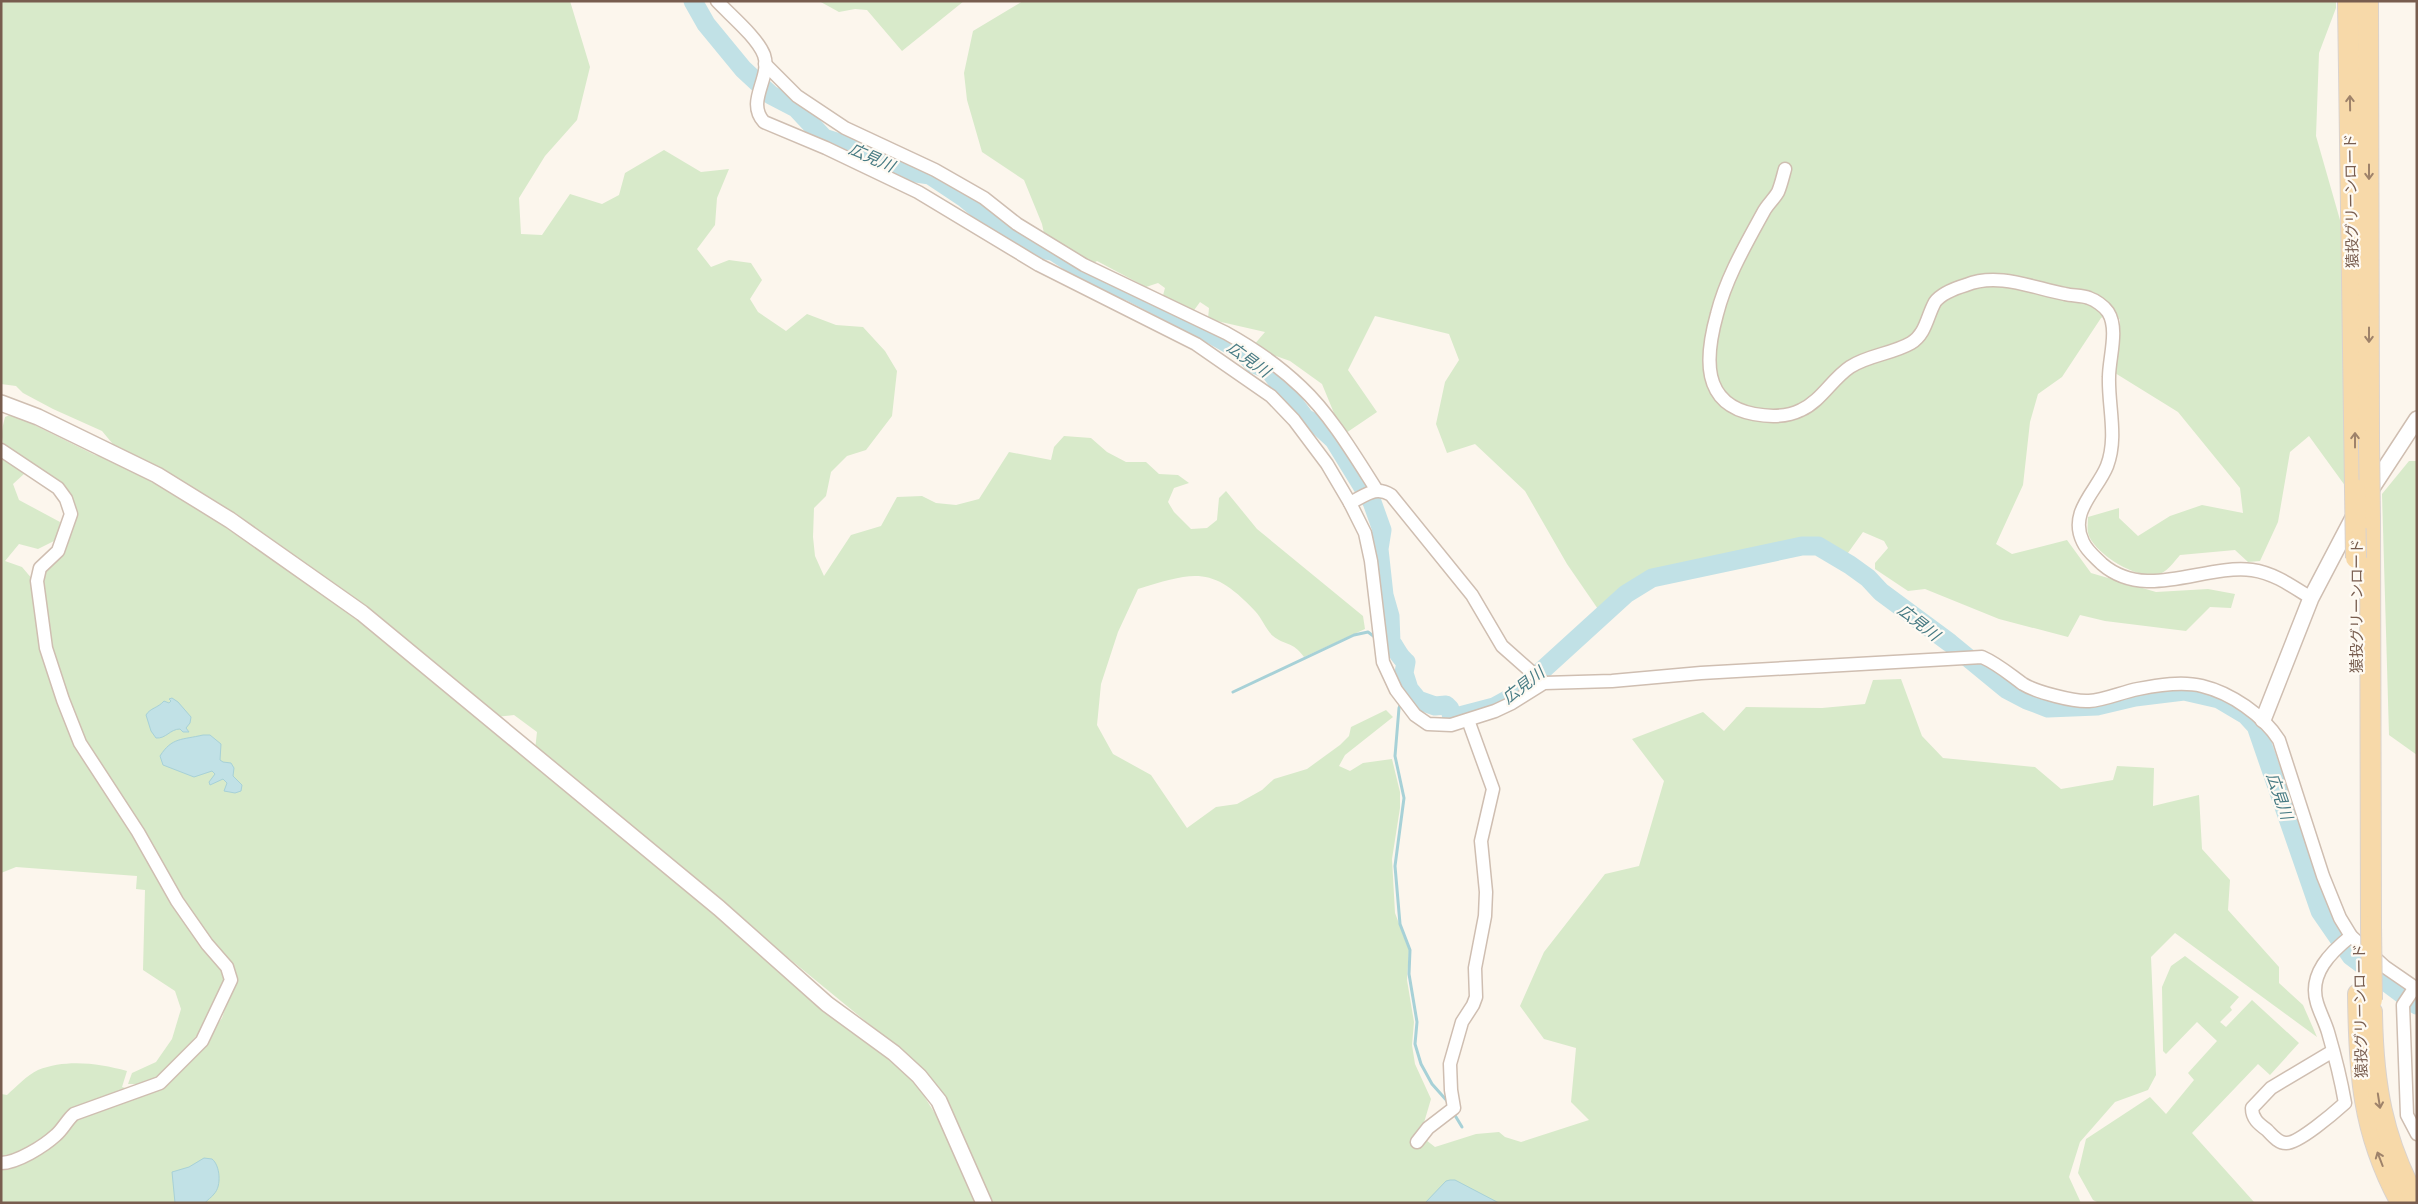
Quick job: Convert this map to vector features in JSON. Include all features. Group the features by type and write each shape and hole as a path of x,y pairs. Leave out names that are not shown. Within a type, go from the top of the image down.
{"main road":[{"name":"猿投グリーンロード","path":"2348,1 2356,558 2356,932 2381,1114 2390,1147 2417,1202"},
{"name":"猿投グリーンロード","path":"2356,932 2370,520 2368,1"},
{"name":"猿投グリーンロード","path":"2365,997 2360,1074 2367,1119 2379,1155 2401,1203"}],"street":[{"path":"717,1 756,42 764,56 765,67 757,97 757,112 769,126 826,148 893,179 954,212 1039,265 1180,336 1215,356 1262,388 1283,407 1319,452 1352,502 1365,533 1371,561 1383,662 1396,690 1406,704 1415,715 1428,724 1452,725 1468,720 1512,703 1542,681 1612,681 1701,673 1982,657 2000,665 2025,685 2059,697 2089,701 2136,689 2168,684 2201,686 2228,697 2263,720 2279,740 2323,876 2340,918 2356,932 2385,967 2415,988 2404,1002 2411,1082 2407,1115 2417,1134"},
{"path":"765,67 797,96 845,128 935,170 984,198 1017,224 1084,265 1226,333 1249,346 1302,388 1318,406 1374,490"},
{"path":"1785,169 1778,192 1768,203 1741,255 1716,316 1710,351 1712,383 1716,393 1726,404 1740,411 1760,415 1778,416 1804,409 1850,367 1912,342 1922,332 1936,300 1970,283 2006,281 2089,298 2108,312 2113,327 2108,379 2112,414 2112,446 2106,467 2086,499 2081,512 2079,527 2082,540 2091,554 2106,568 2132,580 2160,582 2235,570 2250,570 2274,575 2311,598"},
{"path":"2,408 38,416 157,476 230,520 362,614 712,902 827,1004 894,1053 919,1076 939,1102 984,1203"},
{"path":"2263,720 2311,598 2348,526 2417,419"},
{"path":"1,450 58,488 66,499 71,514 58,551 40,568 38,581 46,648 63,700 80,743 138,832 177,901 207,944 227,967 231,980 202,1042 160,1083 74,1114 65,1122 57,1135 15,1162 1,1163"},
{"path":"1352,502 1374,490 1385,491 1391,495 1410,516 1472,595 1502,646 1542,681"},
{"path":"1417,1142 1428,1128 1451,1110 1450,1064 1462,1022 1476,997 1475,968 1485,916 1486,892 1481,841 1493,789 1468,720"},
{"path":"2333,1051 2271,1088 2252,1108 2252,1115 2256,1121 2279,1141 2292,1142 2314,1128 2345,1103 2333,1051 2316,1001 2316,981 2322,965 2330,954 2356,932"}],"green space":[{"path":"1,1 570,1 590,67 577,120 545,156 519,198 521,234 542,235 570,194 602,204 619,195 625,173 664,150 701,172 729,169 717,198 715,225 697,249 711,267 729,260 751,263 762,280 750,299 758,312 786,331 807,314 836,325 863,327 885,351 897,371 892,416 866,450 847,456 831,472 826,496 814,508 813,537 815,556 824,576 851,535 881,526 897,497 922,496 936,503 956,505 979,499 1009,452 1051,460 1054,447 1064,436 1091,438 1107,452 1126,462 1146,462 1159,474 1178,475 1189,483 1174,488 1168,502 1174,512 1191,529 1207,528 1217,520 1219,498 1226,491 1257,529 1363,616 1365,629 1304,657 1296,648 1273,636 1257,614 1240,596 1214,579 1188,576 1138,589 1118,632 1101,684 1097,725 1113,754 1151,775 1187,828 1216,807 1237,804 1262,790 1274,779 1307,769 1340,745 1349,736 1351,727 1386,710 1393,717 1345,755 1339,766 1350,771 1363,763 1392,759 1400,792 1400,808 1392,859 1395,913 1409,950 1407,980 1414,1022 1412,1045 1415,1064 1431,1099 1423,1126 1426,1140 1435,1147 1476,1134 1499,1132 1505,1137 1521,1142 1589,1120 1571,1102 1576,1048 1544,1039 1520,1006 1544,952 1605,874 1639,866 1664,781 1632,739 1703,712 1724,731 1746,707 1822,708 1865,704 1873,680 1901,679 1922,736 1943,758 2035,767 2061,789 2113,780 2117,766 2154,768 2153,806 2199,795 2202,849 2230,880 2228,910 2279,967 2279,983 2303,1005 2317,1037 2175,933 2151,957 2156,1075 2148,1090 2115,1102 2080,1142 2069,1177 2081,1203 990,1203 973,1158 943,1098 914,1061 535,750 537,732 514,715 495,717 415,651 117,449 102,431 53,409 23,393 16,386 1,384"},
{"path":"819,1 964,1 902,51 867,10 855,9 839,12"},
{"path":"1023,1 2336,1 2336,8 2319,53 2316,136 2344,234 2346,487 2309,436 2290,452 2278,522 2260,561 2248,562 2235,550 2180,555 2164,572 2157,575 2148,575 2127,569 2106,556 2098,549 2088,533 2088,517 2119,508 2119,518 2138,536 2170,516 2202,505 2243,513 2240,488 2178,412 2115,373 2120,320 2113,309 2101,318 2062,377 2038,394 2030,422 2023,485 1996,544 2012,554 2067,540 2091,573 2156,592 2208,589 2235,594 2231,608 2210,607 2186,631 2105,621 2080,615 2068,637 1999,619 1925,589 1908,591 1875,569 1875,563 1888,548 1884,541 1863,532 1845,557 1820,543 1803,543 1653,573 1634,583 1600,612 1567,564 1525,491 1475,444 1447,453 1436,424 1445,382 1459,360 1449,334 1375,316 1348,370 1377,412 1343,435 1322,384 1290,361 1276,356 1273,362 1253,346 1265,332 1208,319 1209,308 1200,302 1192,313 1162,299 1165,288 1158,283 1146,287 1097,261 1074,276 1049,257 1042,224 1024,180 982,152 967,100 964,73 973,31"},
{"path":"12,414 95,455 105,457 198,506 368,624 614,832 707,905 891,1059 916,1083 947,1133 982,1203 1,1203 1,1094 7,1095 38,1070 60,1064 82,1063 127,1071 122,1087 145,1094 210,1034 222,1018 233,986 88,749 54,658 41,579 44,570 62,547 66,494 5,449 2,437 3,425 5,417"},
{"path":"1,454 25,473 13,484 19,500 60,522 58,539 38,549 19,544 5,561 22,567 33,580 77,746 225,968 227,983 201,1031 163,1072 147,1084 128,1084 132,1073 156,1062 172,1039 181,1009 175,991 143,970 145,890 136,889 137,876 16,867 1,873"},
{"path":"2409,461 2417,461 2417,755 2389,735 2382,494"},
{"path":"2185,956 2239,997 2230,1007 2232,1010 2220,1022 2226,1027 2252,1000 2299,1043 2270,1075 2258,1064 2192,1133 2254,1202 2099,1203 2093,1200 2078,1173 2086,1139 2150,1097 2166,1114 2194,1080 2188,1073 2217,1041 2197,1022 2166,1054 2163,1051 2162,987 2171,966"}],"water":[{"path":"172,698 191,717 190,723 186,728 189,732 177,729 163,737 156,738 151,731 146,715 164,701 169,703 171,701 169,699"},
{"path":"210,735 221,744 220,760 231,763 234,768 233,776 242,785 241,791 235,793 224,791 227,783 223,779 210,785 209,782 215,774 212,771 194,777 163,765 160,756 173,742"},
{"path":"204,1158 212,1159 217,1166 219,1181 217,1190 205,1203 175,1203 172,1172 189,1167"},
{"path":"1455,1180 1499,1203 1425,1203 1446,1181"}],"waterway":[{"name":"広見川","path":"693,1 706,24 743,69 771,95 796,108 824,138 858,149 870,158 896,170 930,175 963,197 1024,247 1053,251 1102,283 1131,292 1243,352 1254,364 1269,370 1305,418 1320,427 1334,440 1372,502 1382,530 1379,549 1384,595 1390,616 1391,642 1406,662 1404,673 1409,689 1418,700 1435,706 1446,705 1450,709 1452,718 1494,707 1514,696 1626,594 1652,578 1802,546 1818,546 1868,578 1881,592 1950,643 2006,689 2027,700 2048,708 2097,706 2135,697 2184,691 2219,699 2246,715 2256,726 2320,911 2351,956 2417,1005"},
{"path":"1233,692 1354,635 1368,632 1376,638"},
{"name":"広見川","path":"1405,695 1409,689"},
{"path":"1401,703 1395,756 1404,798 1395,866 1400,924 1410,950 1409,974 1417,1022 1415,1044 1421,1064 1432,1084 1448,1102"},
{"path":"1453,1112 1462,1127"}]}
